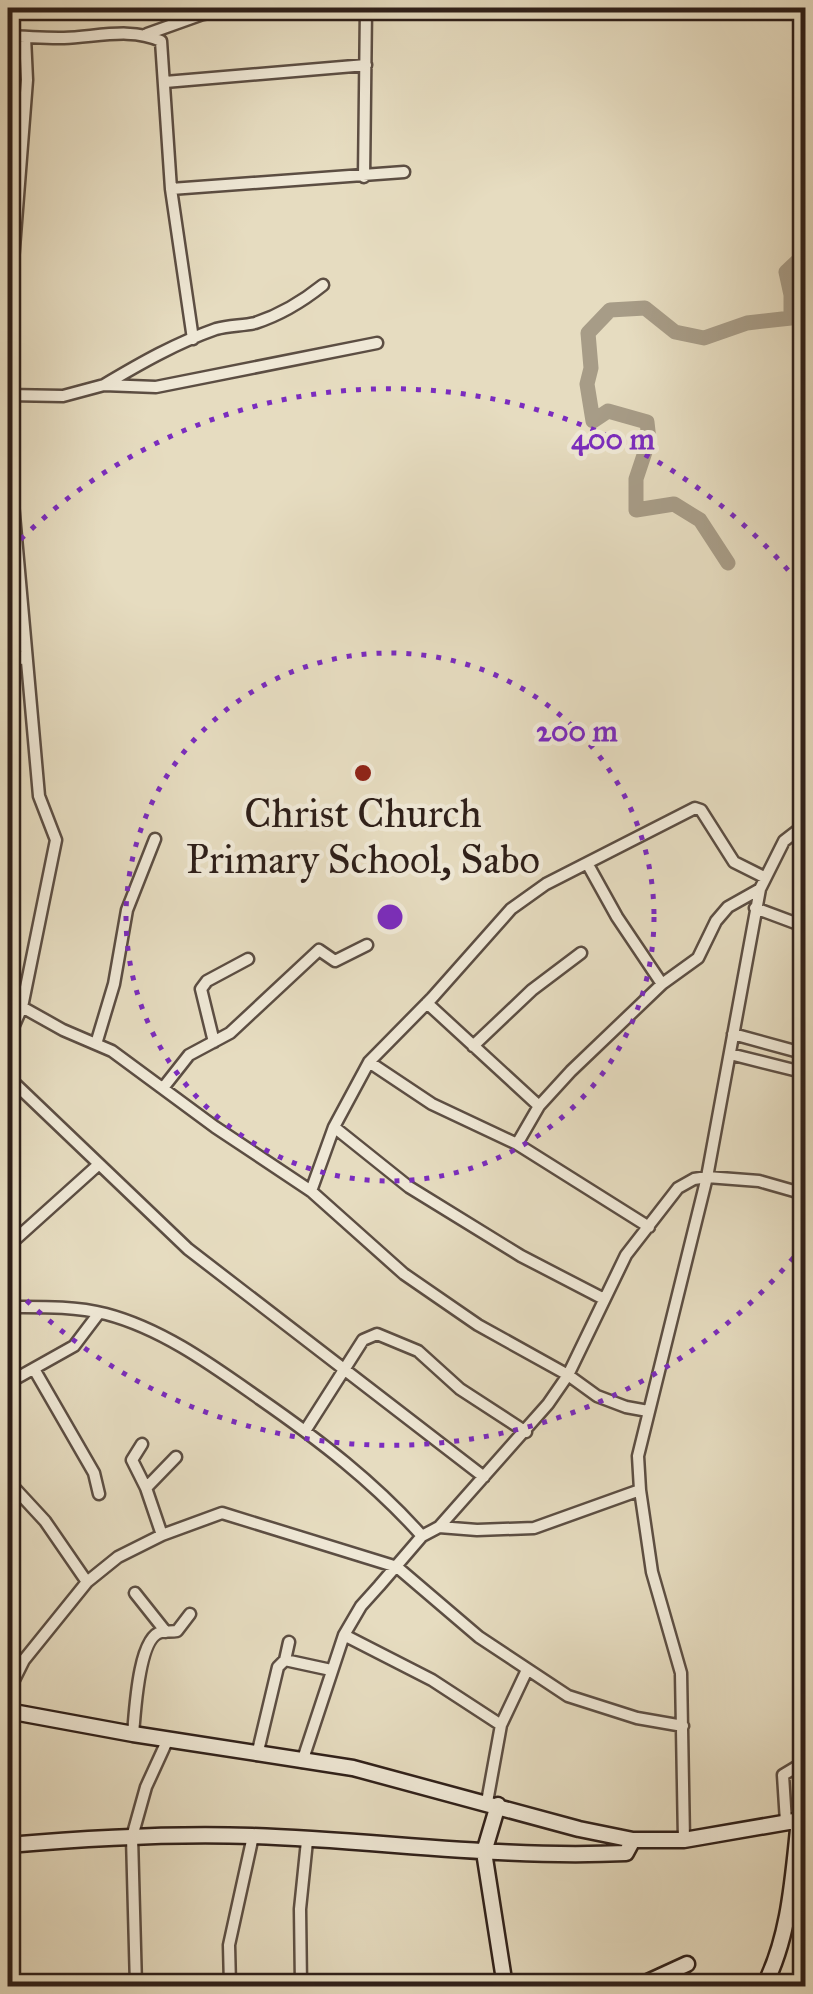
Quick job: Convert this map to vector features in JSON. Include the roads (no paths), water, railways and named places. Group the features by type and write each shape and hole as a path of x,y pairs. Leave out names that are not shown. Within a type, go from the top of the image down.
{"street":[{"path":"8,36 146,34 203,14 236,8"},
{"path":"364,177 366,8"},
{"path":"146,34 160,41 171,189 192,338"},
{"path":"8,247 25,37"},
{"path":"8,326 27,80 25,37"},
{"path":"165,82 366,64"},
{"path":"171,189 404,172"},
{"path":"8,395 63,396 104,385 156,353 221,327 252,324 277,314 305,300 323,285"},
{"path":"104,385 156,387 378,342"},
{"path":"8,444 40,796 56,840 22,1006 8,1040"},
{"path":"8,663 26,657"},
{"path":"311,1191 334,1128 369,1062 512,909 546,884 695,808 734,862 764,877"},
{"path":"684,1840 681,1672 652,1572 638,1456 707,1176 760,889 784,841 806,824"},
{"path":"96,1044 114,984 127,910 155,839"},
{"path":"586,862 616,917 662,984"},
{"path":"518,1144 539,1106 662,984 698,958 728,907 760,889"},
{"path":"756,908 806,926"},
{"path":"163,1088 189,1054 230,1032 319,950 335,962 367,945"},
{"path":"473,1046 532,990 582,953"},
{"path":"214,1042 201,989 248,959"},
{"path":"427,1003 539,1106"},
{"path":"22,1006 63,1030 112,1050 311,1191 404,1274 478,1325 568,1374 597,1396 648,1411"},
{"path":"733,1034 806,1054"},
{"path":"730,1054 806,1073"},
{"path":"369,1062 432,1104 518,1144 649,1227"},
{"path":"8,1077 188,1249 484,1477"},
{"path":"334,1128 409,1186 521,1256 604,1299"},
{"path":"8,1246 98,1165"},
{"path":"302,1762 344,1635 361,1606 422,1536 439,1527 526,1432 568,1374 626,1255 678,1188 707,1176 759,1181 806,1198"},
{"path":"8,1306 99,1313 176,1344 305,1431 389,1498 422,1536"},
{"path":"8,1383 74,1346 99,1313"},
{"path":"305,1431 363,1340 377,1334 418,1351 460,1389 526,1432"},
{"path":"34,1369 94,1472 99,1494"},
{"path":"142,1444 132,1460 162,1535"},
{"path":"146,1488 176,1456"},
{"path":"8,1481 45,1521 86,1582"},
{"path":"439,1527 534,1528 640,1490"},
{"path":"8,1692 24,1660 86,1582 118,1557 208,1516 235,1515 397,1567 443,1610 527,1670 578,1700 638,1718 684,1726"},
{"path":"135,1593 166,1632"},
{"path":"133,1734 136,1693 146,1649 160,1632 177,1631 190,1614"},
{"path":"344,1635 432,1680 502,1725"},
{"path":"257,1754 278,1667 285,1660 289,1642"},
{"path":"285,1660 331,1670"},
{"path":"506,1986 484,1852 502,1725 527,1670"},
{"path":"8,1711 353,1768 633,1840 684,1840 797,1820"},
{"path":"136,1986 132,1837 146,1787 168,1739"},
{"path":"764,1986 778,1956 791,1889 797,1820 783,1774 806,1756"},
{"path":"8,1844 253,1836 560,1856 626,1853 633,1840"},
{"path":"230,1986 229,1945 253,1836"},
{"path":"301,1986 300,1909 308,1841"},
{"path":"639,1986 687,1964"}],"waterway":[{"path":"728,563 700,520 674,504 636,510 636,479 649,440 647,422 608,411 593,421 587,384 591,368 588,333 610,310 645,308 675,332 704,338 747,323 791,318 786,272 806,253"}],"place":[{"name":"Christ Church Primary School, Sabo","path":"363,773"}]}
